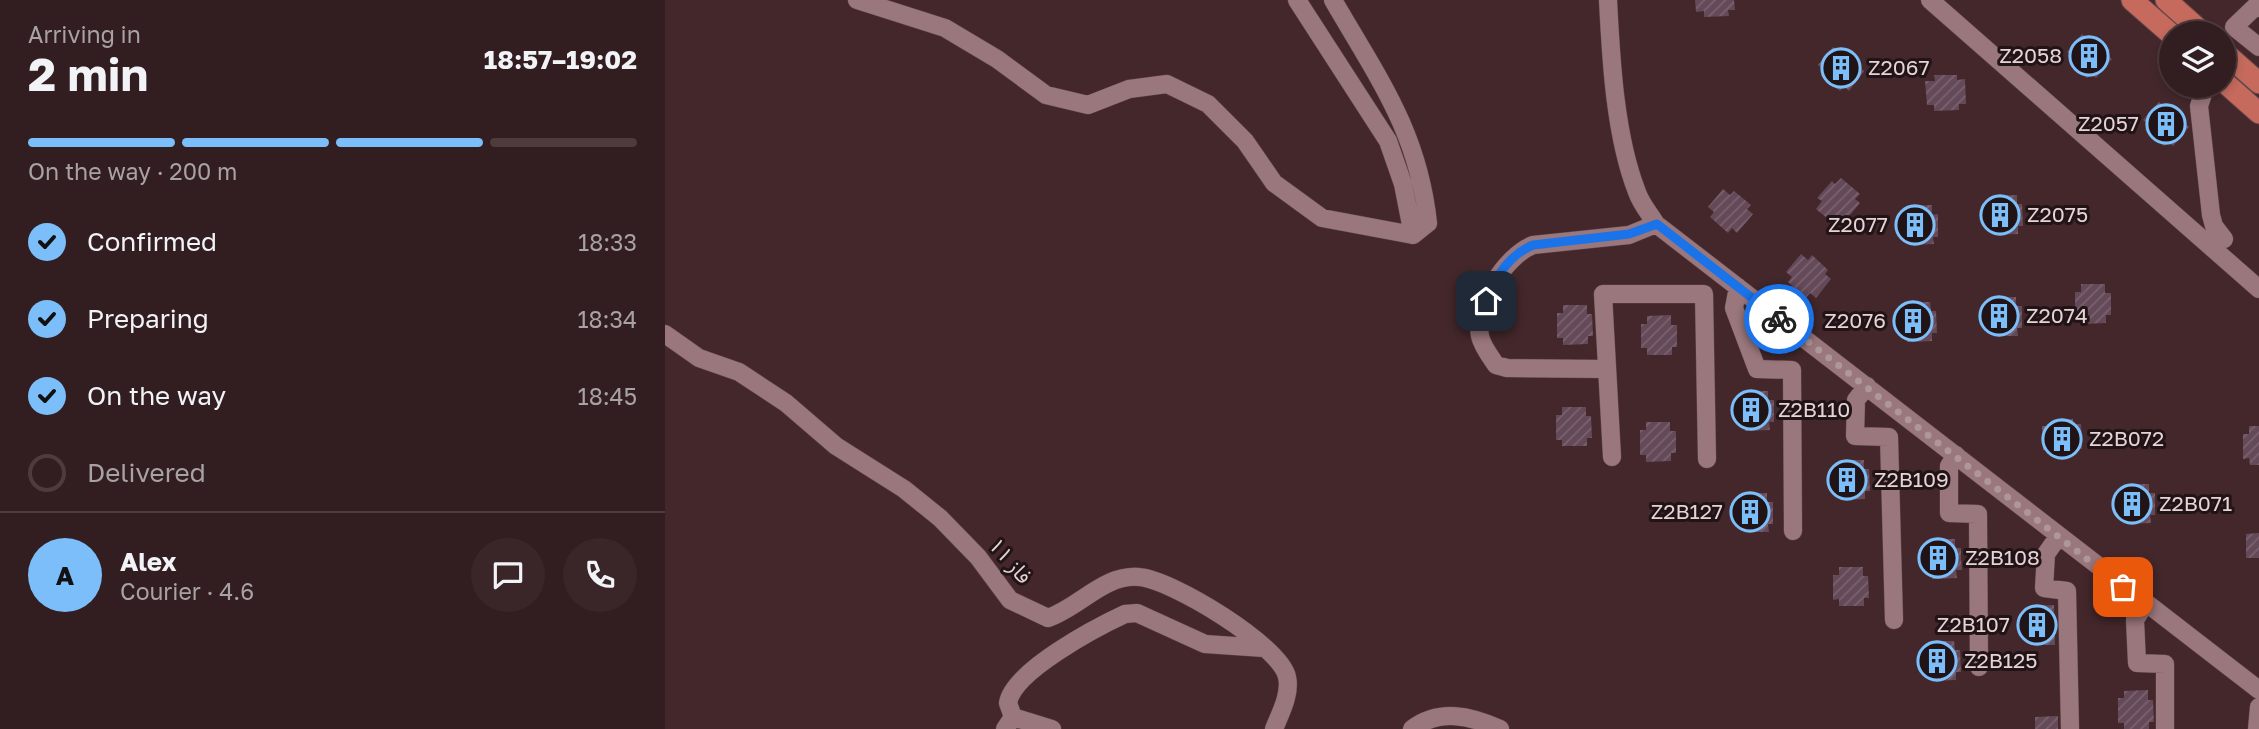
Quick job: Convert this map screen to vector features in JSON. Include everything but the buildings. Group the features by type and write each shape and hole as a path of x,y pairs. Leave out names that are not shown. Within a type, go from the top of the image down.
{"main road":[{"path":"2132,0 2159,24"},
{"path":"2165,0 2189,21"},
{"path":"2236,62 2254,78 2236,84"},
{"path":"2236,93 2259,113"}],"street":[{"path":"857,0 946,28 1046,95 1088,105 1129,89 1167,84 1208,104 1245,141 1274,183 1322,218 1413,235 1428,223 1424,187 1408,133 1390,95 1333,0"},
{"path":"1297,0 1388,141 1403,184 1413,235"},
{"path":"1608,0 1610,51 1626,156 1637,194 1657,224 2259,691"},
{"path":"1930,0 2259,289"},
{"path":"2259,8 2257,5 2234,27 2259,47"},
{"path":"2202,98 2199,106 2211,215 2214,226 2224,239"},
{"path":"1607,369 1507,368 1496,365 1480,336 1480,317 1493,284 1520,250 1533,245 1629,234 1657,224"},
{"path":"1738,287 1734,307 1756,369 1792,370 1793,531"},
{"path":"1612,457 1603,294 1704,294 1707,459"},
{"name":"فاز ۱۱","path":"665,334 699,358 739,372 786,403 836,446 904,489 940,518 978,557 1010,600 1048,618 1068,611 1101,587 1119,578 1141,576 1208,604 1279,661 1287,677 1284,705 1274,729"},
{"path":"1867,386 1856,400 1855,436 1889,438 1894,620"},
{"path":"1957,455 1949,466 1949,513 1978,514 1979,667"},
{"path":"2058,537 2046,554 2044,588 2067,591 2070,729"},
{"path":"2145,604 2135,620 2137,663 2165,664 2165,729"},
{"path":"1052,729 1009,723 1009,703 1017,685 1050,658 1125,614 1137,613 1205,643 1264,648"},
{"path":"2257,729 2259,707"},
{"path":"1412,729 1443,715 1473,717 1500,729"}],"way so far":[{"path":"1779,319 1957,455 2123,587"}],"place":[{"name":"Z2058","path":"2089,56"},
{"name":"Z2067","path":"1841,68"},
{"name":"Z2057","path":"2166,124"},
{"name":"Z2075","path":"2000,215"},
{"name":"Z2077","path":"1915,225"},
{"name":"Z2074","path":"1999,316"},
{"name":"Z2076","path":"1913,321"},
{"name":"Z2B110","path":"1751,410"},
{"name":"Z2B072","path":"2062,439"},
{"name":"Z2B109","path":"1847,480"},
{"name":"Z2B071","path":"2132,504"},
{"name":"Z2B127","path":"1750,512"},
{"name":"Z2B108","path":"1938,558"},
{"name":"Z2B107","path":"2037,625"},
{"name":"Z2B125","path":"1937,661"}],"route":[{"path":"1486,301 1493,284 1520,250 1533,245 1629,234 1657,224 1779,319"}]}
